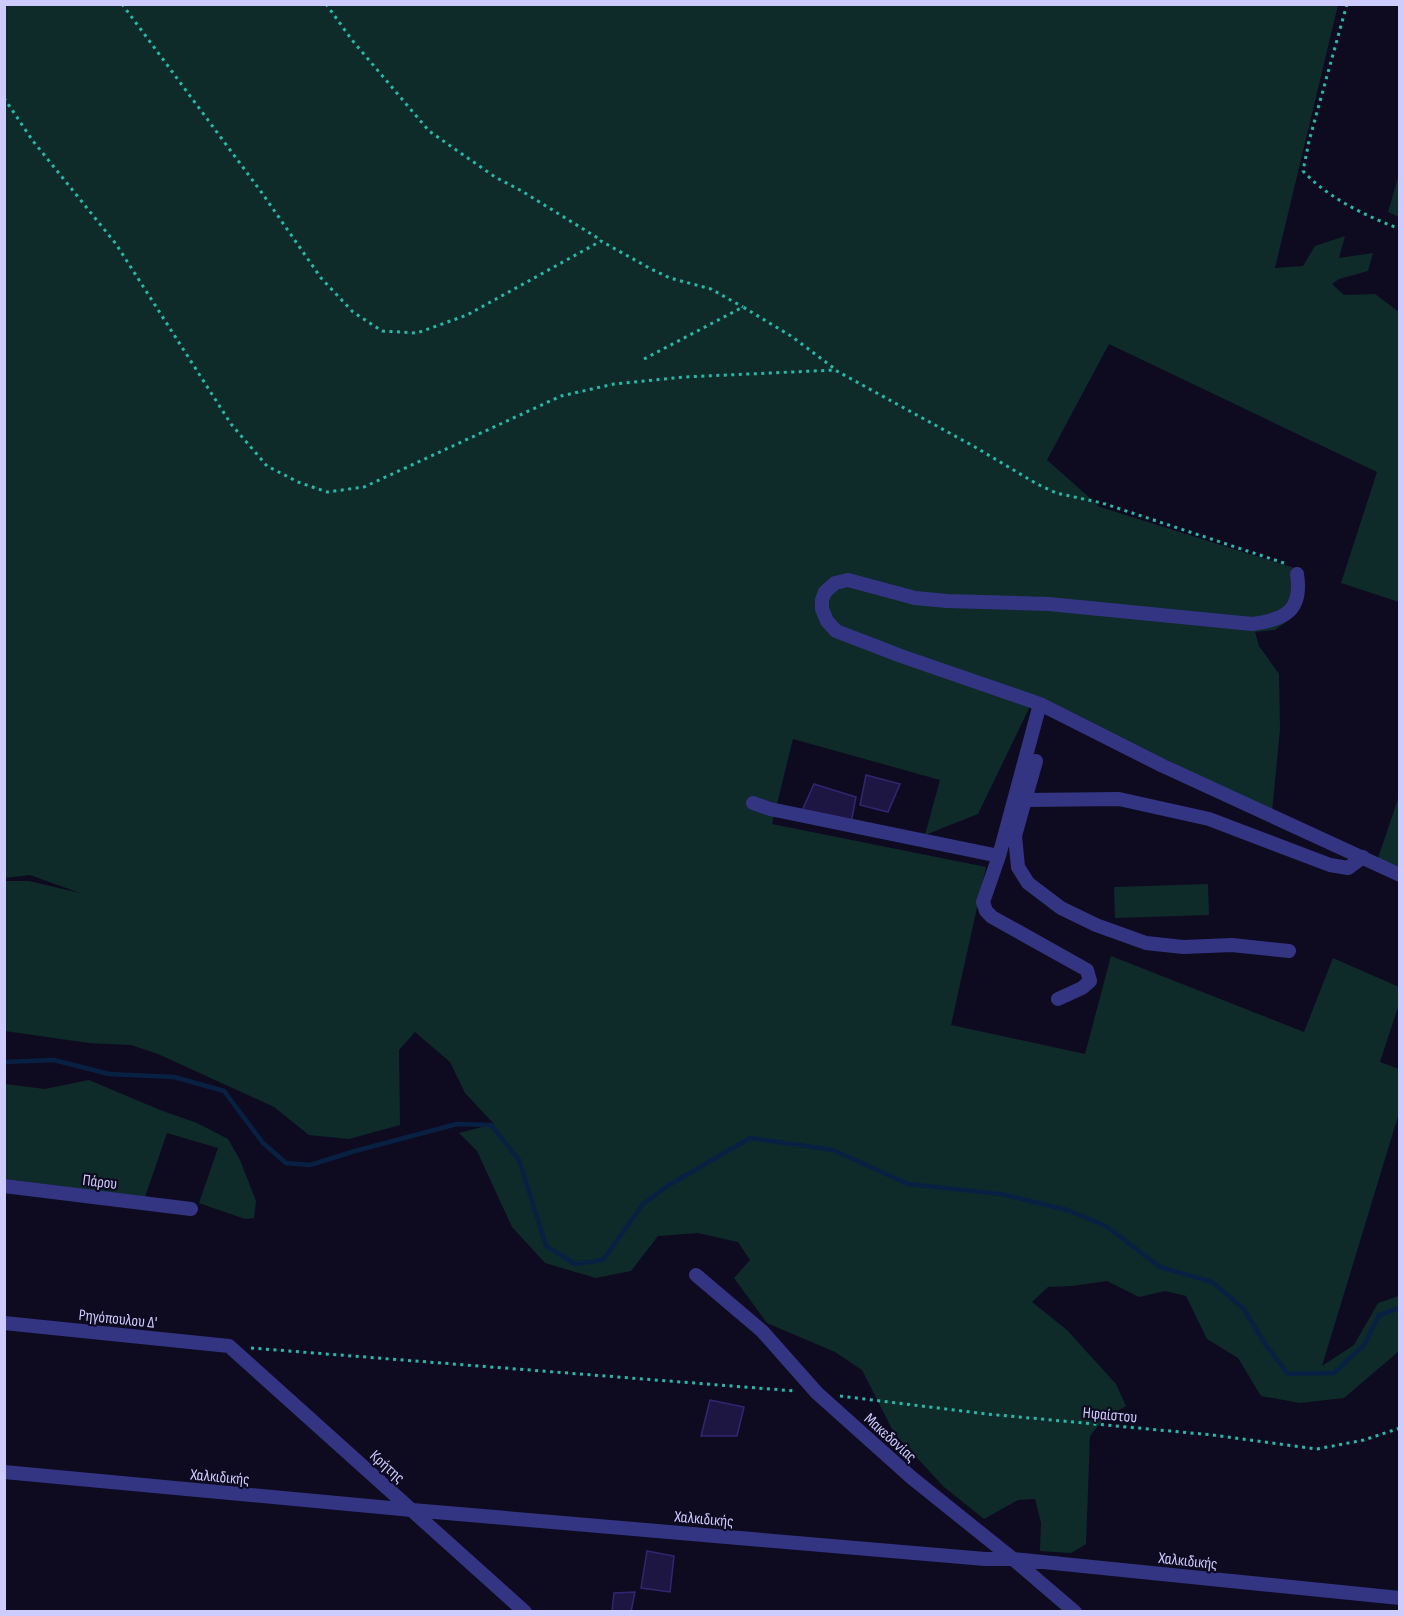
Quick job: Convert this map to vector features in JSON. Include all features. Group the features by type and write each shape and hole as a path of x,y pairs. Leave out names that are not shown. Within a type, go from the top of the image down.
{"street":[{"path":"1297,574 1297,592 1293,609 1277,620 1252,624 1232,624 1059,605 947,602 915,598 848,580 835,583 825,592 822,609 827,621 836,631 1040,704 1162,766 1400,875"},
{"path":"1040,704 999,856 983,902 986,911 992,917 1087,970 1090,981 1082,988 1058,999"},
{"path":"1036,761 1015,836 1018,867 1028,883 1062,908 1096,925 1146,943 1183,947 1232,945 1289,951"},
{"path":"1025,800 1119,799 1209,819 1330,865 1348,868 1363,857"},
{"path":"753,803 770,809 999,856"},
{"name":"Πάρου","path":"4,1186 191,1209"},
{"name":"Μακεδονίας","path":"696,1275 762,1331 817,1393 912,1478 1075,1611"},
{"name":"Ρηγόπουλου Δ'","path":"4,1323 229,1346"},
{"name":"Κρήτης","path":"229,1346 525,1611"},
{"name":"Χαλκιδικής","path":"4,1472 412,1510 985,1559 1013,1559 1400,1598"}],"path":[{"path":"122,4 262,193 321,278 353,312 382,332 417,333 467,315 601,241"},
{"path":"326,4 352,40 429,131 495,177 601,241 670,278 711,289 791,336 835,370 975,447 1036,484 1056,493 1102,503 1287,564 1297,574"},
{"path":"1347,4 1303,171 1317,186 1376,219 1400,229"},
{"path":"4,98 33,141 116,244 231,424 267,466 298,482 327,492 364,487 561,396 614,384 684,377 835,370"},
{"path":"644,359 743,307"},
{"name":"Ηφαίστου","path":"229,1346 817,1393 987,1414 1213,1435 1317,1449 1365,1440 1400,1428"}],"green space":[{"path":"5,5 1338,5 1275,268 1303,266 1315,246 1345,236 1339,258 1373,253 1368,271 1339,279 1332,284 1344,295 1375,294 1399,312 1399,602 1341,583 1377,472 1109,344 1047,460 1100,507 1304,571 1302,598 1293,617 1275,630 1255,632 1259,646 1279,674 1280,729 1272,812 1035,696 978,814 925,835 940,780 793,739 772,824 986,867 951,1025 1085,1054 1111,956 1304,1032 1333,958 1399,987 1399,1004 1380,1062 1399,1069 1399,1113 1322,1366 1354,1345 1378,1303 1399,1296 1399,1351 1344,1398 1300,1403 1261,1396 1238,1358 1207,1339 1186,1296 1165,1291 1139,1297 1107,1281 1048,1287 1032,1302 1067,1330 1116,1384 1126,1406 1102,1421 1090,1436 1086,1544 1071,1553 1040,1551 1041,1523 1035,1499 1018,1500 984,1519 944,1487 894,1433 862,1370 835,1352 767,1323 734,1278 750,1260 738,1242 698,1233 658,1236 631,1271 596,1278 545,1263 512,1227 477,1151 459,1133 494,1124 465,1093 450,1062 415,1032 399,1050 400,1125 349,1139 309,1135 274,1107 158,1054 131,1045 89,1043 5,1031 4,881 29,881 80,893 30,875 5,878"},
{"path":"1399,174 1400,217 1388,212"},
{"path":"1399,796 1399,875 1376,864"},
{"path":"1208,884 1209,915 1115,918 1114,887"},
{"path":"89,1080 197,1123 228,1139 240,1160 256,1201 254,1218 245,1219 199,1203 218,1148 167,1133 145,1197 5,1179 5,1084 45,1089"}],"building":[{"path":"866,775 900,784 888,812 860,805"},
{"path":"814,784 856,797 851,823 801,813"},
{"path":"710,1400 744,1407 737,1436 701,1436"},
{"path":"647,1551 674,1556 670,1592 641,1588"},
{"path":"635,1592 631,1612 612,1612 614,1593"}],"waterway":[{"path":"4,1062 54,1060 109,1074 174,1077 224,1091 263,1143 286,1163 310,1165 457,1124 491,1125 519,1160 546,1246 575,1264 603,1260 643,1204 669,1185 750,1138 833,1150 908,1184 1001,1194 1067,1210 1106,1226 1160,1267 1212,1282 1243,1308 1265,1344 1288,1374 1334,1373 1364,1345 1379,1315 1400,1308"}]}
